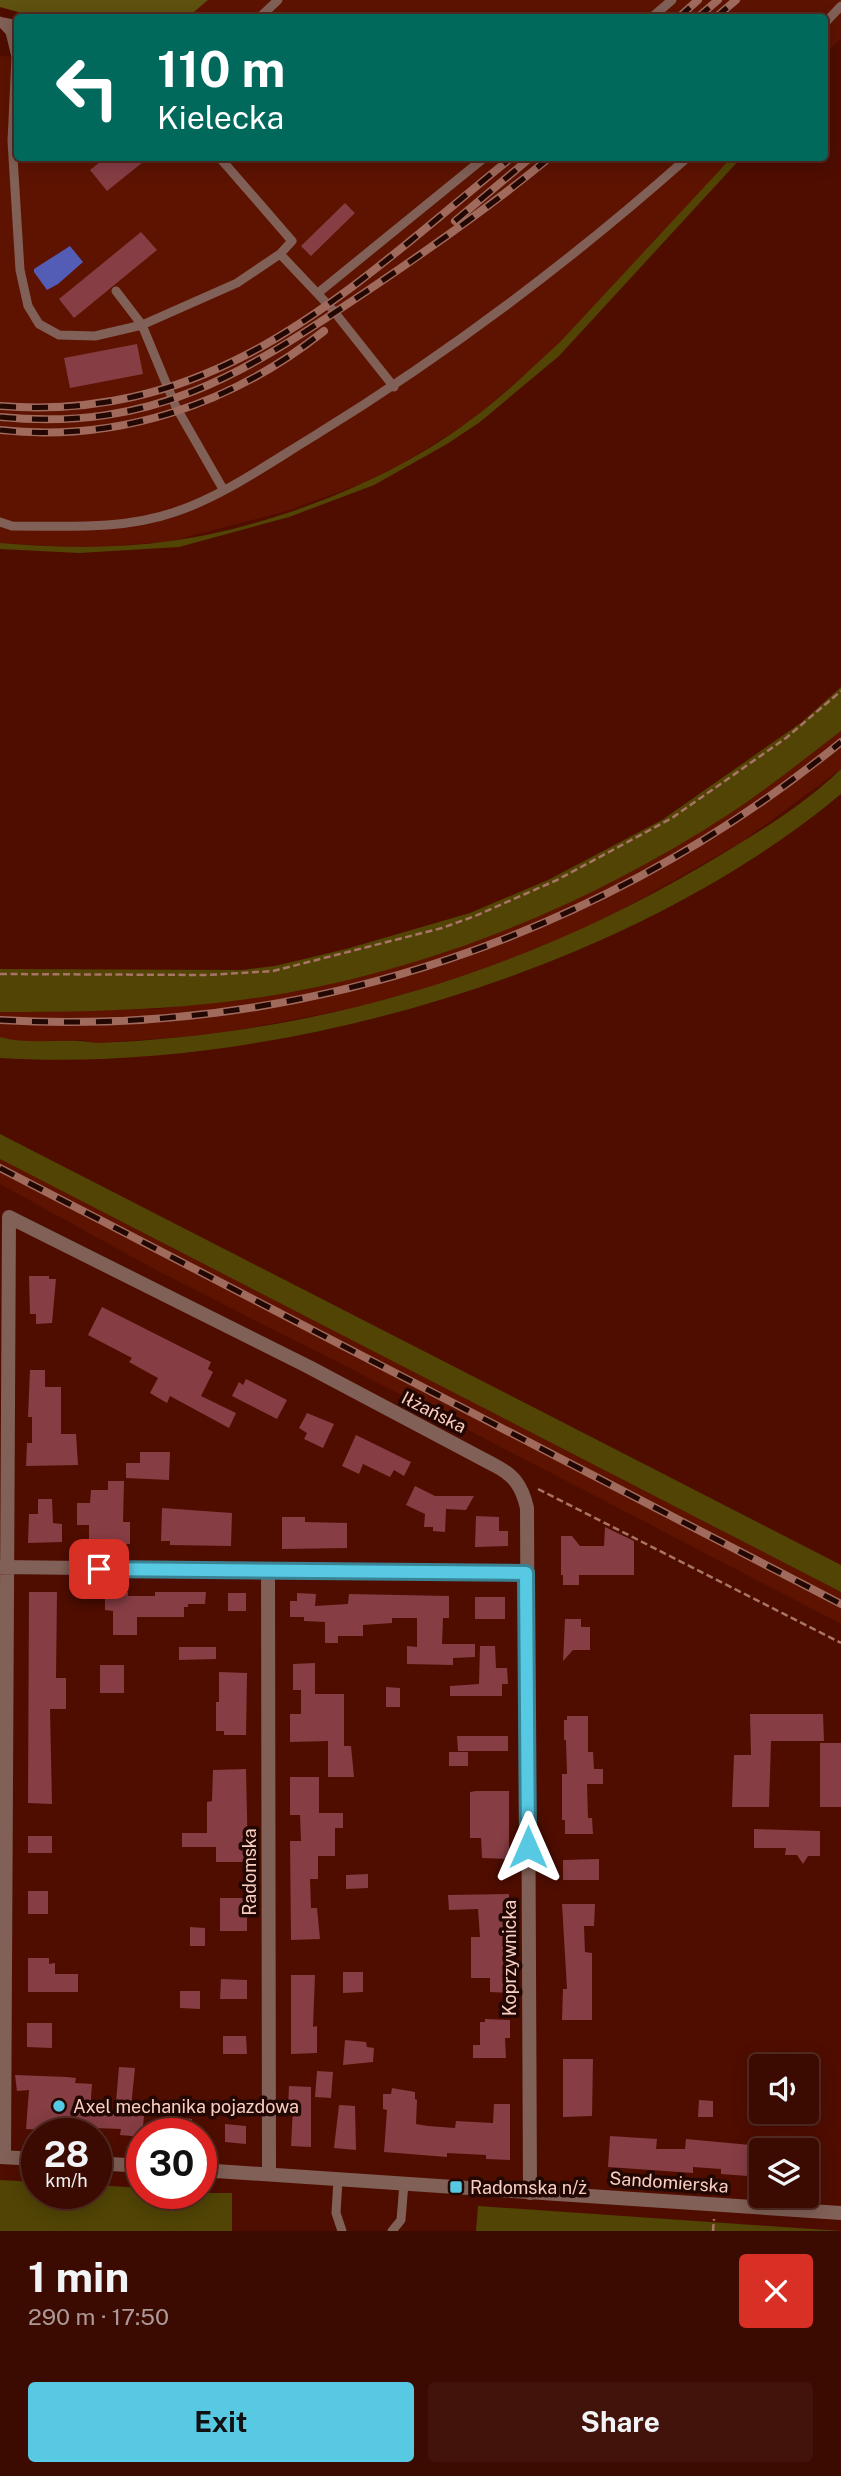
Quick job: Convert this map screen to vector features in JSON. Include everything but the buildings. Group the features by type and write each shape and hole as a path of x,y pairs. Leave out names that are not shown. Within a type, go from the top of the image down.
{"street":[{"name":"Iłżańska","path":"4,1567 9,1217 309,1367 513,1475"},
{"name":"Koprzywnicka","path":"513,1475 527,1508 530,2193"},
{"path":"21,2158 2,2157 4,1567 526,1573"},
{"name":"Radomska","path":"268,1570 269,2175"},
{"name":"Sandomierska","path":"217,2171 841,2213"}],"lane":[{"path":"263,14 278,0"},
{"path":"656,14 672,0"},
{"path":"828,20 841,6"},
{"path":"2,21 10,32 14,49"},
{"path":"14,99 12,141 20,271 28,306 39,324 59,335 95,337 142,324 237,283 280,254 292,241 223,161"},
{"path":"317,293 480,161"},
{"path":"0,522 12,526 130,524 176,512 250,475 394,387 546,276 683,161"},
{"path":"280,254 317,293 394,387"},
{"path":"116,291 142,324 176,407 223,489"},
{"path":"329,2231 341,2229 336,2207 338,2179"},
{"path":"392,2231 401,2220 404,2183"}],"path":[{"path":"0,974 206,975 273,971 453,924 557,880 672,818 786,738 841,691"},
{"path":"535,1487 841,1643"}],"shaded area":[{"path":"0,0 208,0 192,14 25,14 0,7"},
{"path":"208,0 841,0 841,38 828,52 828,14 192,14"},
{"path":"0,56 14,57 14,161 728,161 561,341 531,369 469,422 400,465 363,483 287,511 171,541 94,548 0,543"},
{"path":"728,161 738,161 559,356 480,422 374,485 289,517 179,547 79,553 0,549 0,543 64,547 170,541 247,525 327,499 366,482 437,443 505,392 561,341"},
{"path":"841,687 841,731 784,775 726,816 665,853 535,918 398,967 328,985 257,998 139,1009 0,1012 0,969 241,970 275,966 346,949 470,913 548,880 662,820 802,722"},
{"path":"841,731 841,769 743,841 611,916 541,948 470,975 360,1007 211,1035 97,1043 81,1040 16,1042 0,1037 0,1012 158,1009 281,993 390,968 495,933 564,905 658,857 757,795"},
{"path":"841,769 841,794 756,857 659,912 554,960 444,999 331,1029 217,1049 106,1059 0,1058 0,1037 24,1041 97,1043 177,1038 256,1027 334,1012 486,968 560,939 632,905 702,866 792,809"},
{"path":"0,1134 841,1565 841,1592 0,1159"},
{"path":"0,1159 841,1592 841,1624 156,1270 0,1184"},
{"path":"0,2180 21,2181 21,2209 112,2209 112,2186 126,2187 126,2209 217,2209 217,2193 232,2193 232,2231 0,2231"},
{"path":"478,2206 841,2231 476,2231"}],"water":[{"path":"70,246 83,262 47,290 34,269"}],"railway":[{"path":"682,14 698,0"},
{"path":"702,14 718,0"},
{"path":"720,14 736,0"},
{"path":"0,406 79,405 151,392 217,369 279,336 338,297 507,161"},
{"path":"455,221 526,161"},
{"path":"0,417 55,419 104,415 151,406 236,372 278,349 388,277 545,161"},
{"path":"0,430 87,430 130,424 172,413 251,379 289,357 324,331"},
{"path":"0,1020 114,1021 227,1011 338,991 447,960 552,919 653,869 750,810 841,742"},
{"path":"0,1168 841,1604"}],"place":[{"name":"Axel mechanika pojazdowa","path":"59,2106"},
{"name":"Radomska n/ż","path":"456,2187"}],"route":[{"path":"99,1569 526,1573 528,1847"}]}
